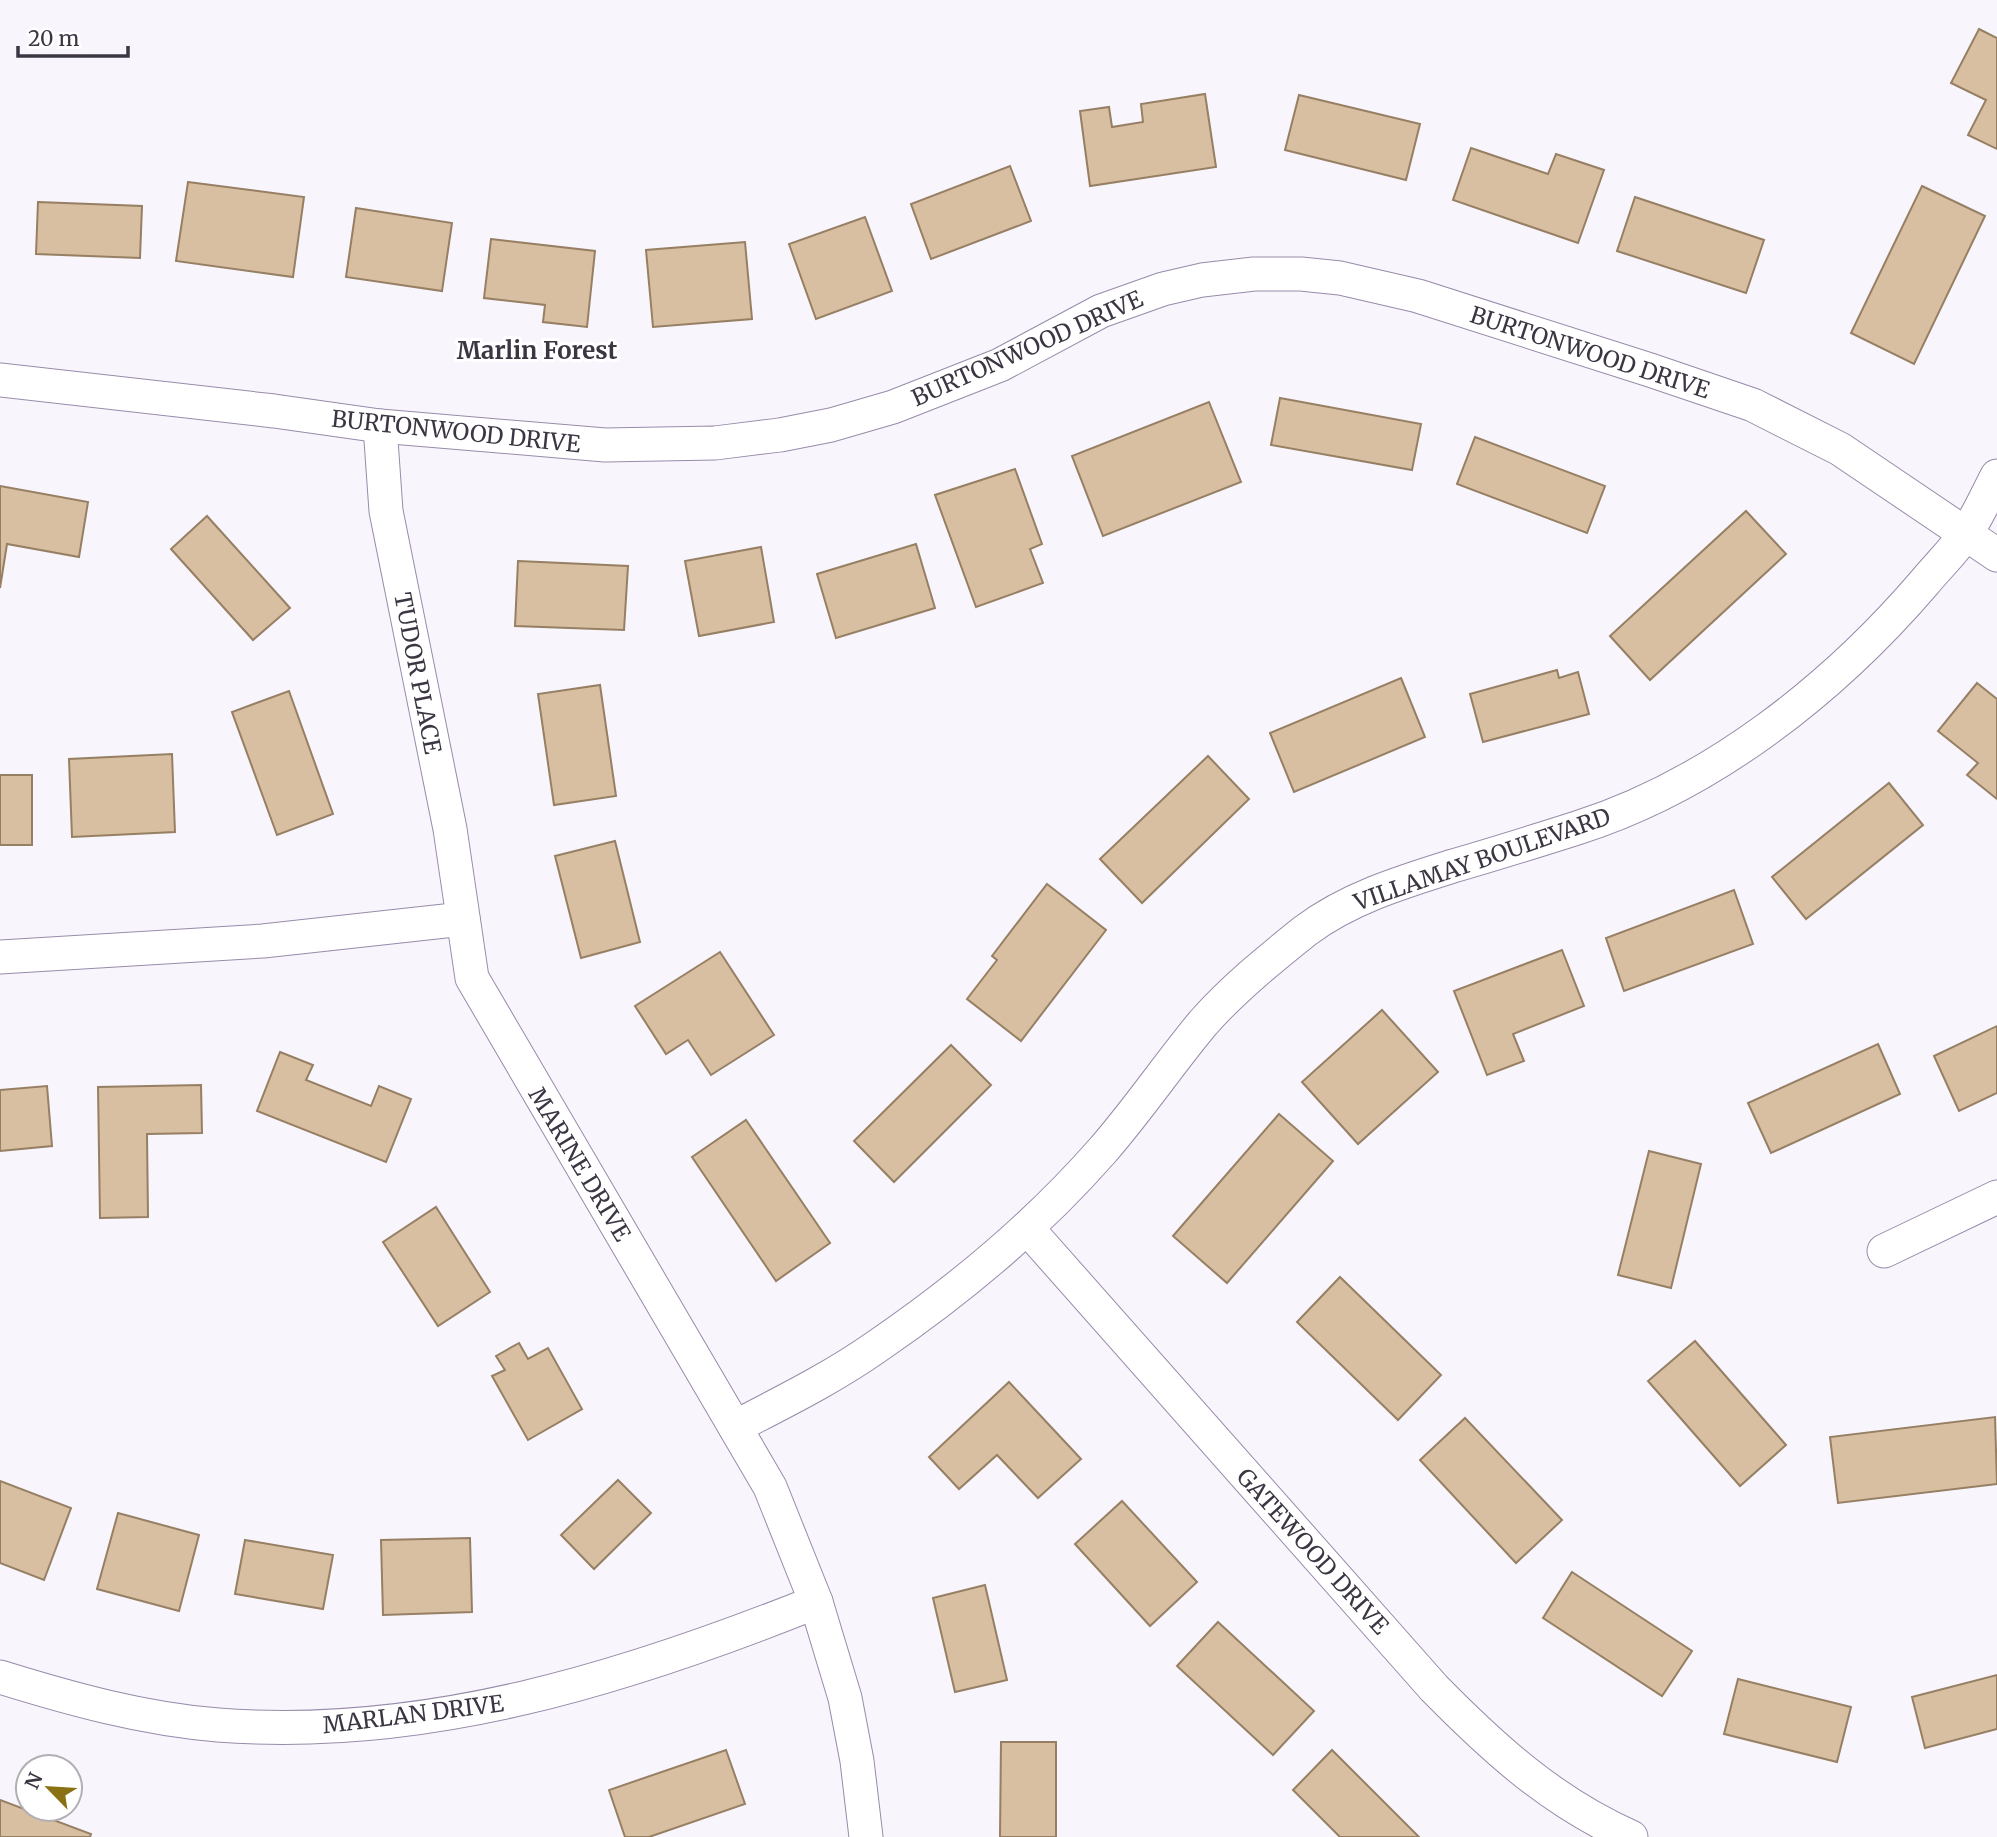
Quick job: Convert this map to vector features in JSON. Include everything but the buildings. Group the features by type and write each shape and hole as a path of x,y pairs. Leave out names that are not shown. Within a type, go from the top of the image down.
{"street":[{"name":"BURTONWOOD DRIVE","path":"0,380 274,411 380,426 605,445 715,443 831,425 892,407 1000,365 1101,311 1163,289 1202,280 1301,274 1340,278 1418,296 1637,365 1753,405 1840,449 1997,555"},
{"name":"TUDOR PLACE","path":"380,426 386,511 450,829 463,919"},
{"name":"VILLAMAY BOULEVARD","path":"735,1427 874,1349 949,1294 1027,1228 1102,1151 1206,1020 1259,969 1310,928 1343,907 1384,888 1584,826 1657,795 1719,762 1772,727 1863,648 1908,602 1966,533 1997,476"},
{"path":"0,957 263,941 463,919"},
{"name":"MARINE DRIVE","path":"463,919 472,978 481,995 770,1487 816,1602 845,1698 857,1760 866,1837"},
{"path":"1884,1251 1997,1198"},
{"name":"GATEWOOD DRIVE","path":"1027,1228 1425,1678 1485,1740 1546,1789 1609,1827 1632,1837"},
{"name":"MARLAN DRIVE","path":"0,1677 144,1715 217,1724 298,1727 370,1723 468,1711 594,1680 764,1623 816,1602"}],"district":[{"name":"Marlin Forest","path":"537,350"}]}
